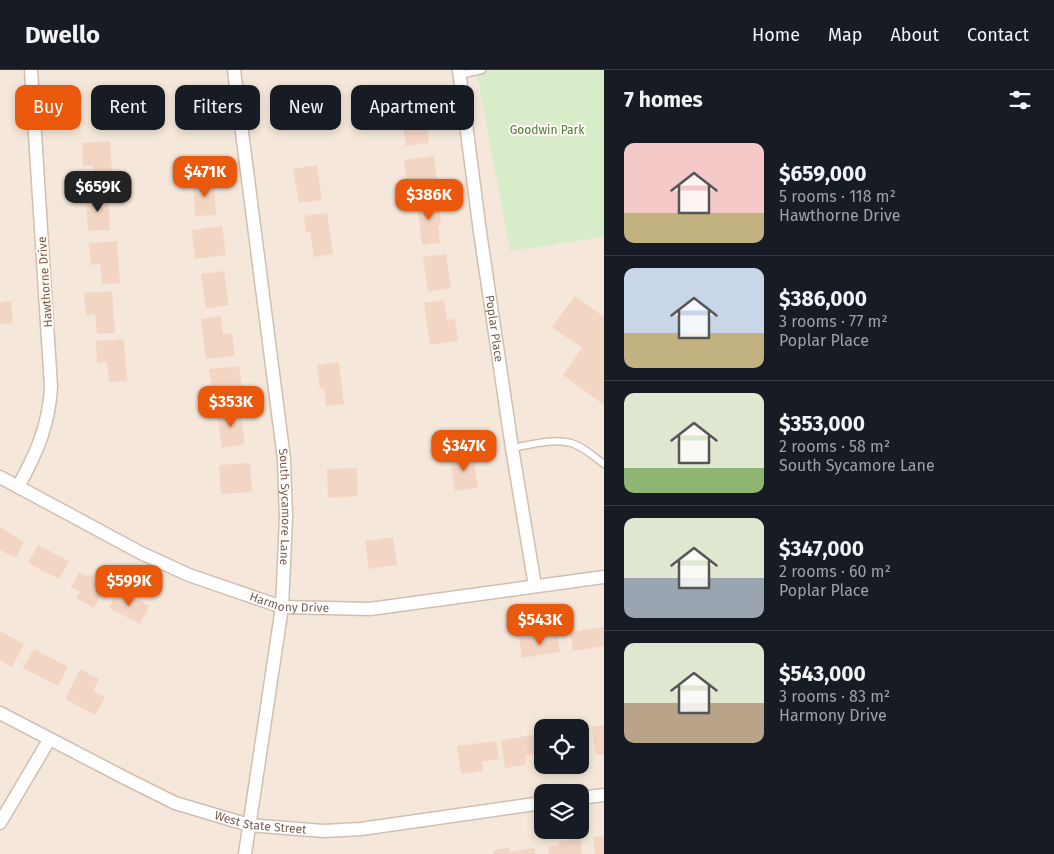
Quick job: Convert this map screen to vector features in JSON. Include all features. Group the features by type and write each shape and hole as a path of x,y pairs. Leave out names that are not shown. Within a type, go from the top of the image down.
{"street":[{"name":"Hawthorne Drive","path":"18,487 37,452 50,404 52,387 31,70"},
{"name":"South Sycamore Lane","path":"234,70 284,460 286,517 282,608 245,854"},
{"name":"Poplar Place","path":"460,72 480,232 512,448 535,586"},
{"name":"Harmony Drive","path":"0,478 188,575 282,608 370,609 604,577"},
{"name":"West State Street","path":"0,712 49,740 175,802 248,825 324,831 362,829 534,804"},
{"path":"0,823 49,740"},
{"path":"589,797 604,795"}],"lane":[{"path":"460,72 482,70"},
{"path":"512,448 551,442 572,443 584,449 604,464"}],"shaded area":[{"path":"0,70 604,70 604,854 0,854"}],"green space":[{"name":"Goodwin Park","path":"476,70 604,70 604,237 510,251"}],"building":[{"path":"404,130 427,130 429,143 406,146"},
{"path":"110,141 113,184 94,185 93,165 83,166 82,143"},
{"path":"434,156 437,184 407,188 404,160"},
{"path":"317,165 322,200 299,203 293,169"},
{"path":"214,181 216,215 195,216 193,182"},
{"path":"108,195 110,230 88,231 86,197"},
{"path":"438,198 441,225 438,226 440,243 422,245 416,201"},
{"path":"327,213 333,254 314,257 310,232 306,232 304,216"},
{"path":"222,226 226,255 195,259 192,230"},
{"path":"117,241 120,283 102,284 100,264 91,265 89,243"},
{"path":"446,254 451,288 428,292 423,257"},
{"path":"224,271 229,305 206,309 201,274"},
{"path":"112,291 115,333 97,334 95,314 86,315 84,293"},
{"path":"575,296 604,317 604,405 563,375 582,348 552,327"},
{"path":"444,300 447,320 455,319 458,341 430,345 424,303"},
{"path":"11,301 13,323 0,324 0,302"},
{"path":"221,316 223,334 232,333 235,356 206,359 201,319"},
{"path":"124,339 127,381 109,382 107,362 97,363 96,341"},
{"path":"339,362 344,404 326,406 324,388 320,389 317,365"},
{"path":"239,366 243,394 213,398 209,369"},
{"path":"240,409 245,444 222,448 217,413"},
{"path":"473,453 478,488 455,491 450,457"},
{"path":"250,463 252,492 221,494 219,465"},
{"path":"357,468 358,496 328,498 327,469"},
{"path":"0,527 24,542 16,558 0,550"},
{"path":"393,537 397,565 369,569 365,541"},
{"path":"38,545 69,561 59,579 28,563"},
{"path":"79,572 87,577 88,574 107,584 94,608 76,598 80,592 71,587"},
{"path":"119,590 150,606 140,624 109,608"},
{"path":"604,627 604,646 573,651 570,632"},
{"path":"0,631 24,644 12,667 0,660"},
{"path":"557,633 560,652 522,658 519,639"},
{"path":"34,649 68,667 58,686 23,668"},
{"path":"80,669 99,679 93,691 105,697 95,715 65,699"},
{"path":"604,725 604,754 596,755 592,727"},
{"path":"534,735 534,754 525,755 526,765 505,768 501,740"},
{"path":"496,741 499,759 482,762 483,771 461,774 457,746"},
{"path":"604,836 604,854 595,854 593,837"},
{"path":"580,839 582,854 549,854 548,847 559,845 558,842"},
{"path":"509,848 509,852 535,848 535,854 494,854 494,850"}]}
